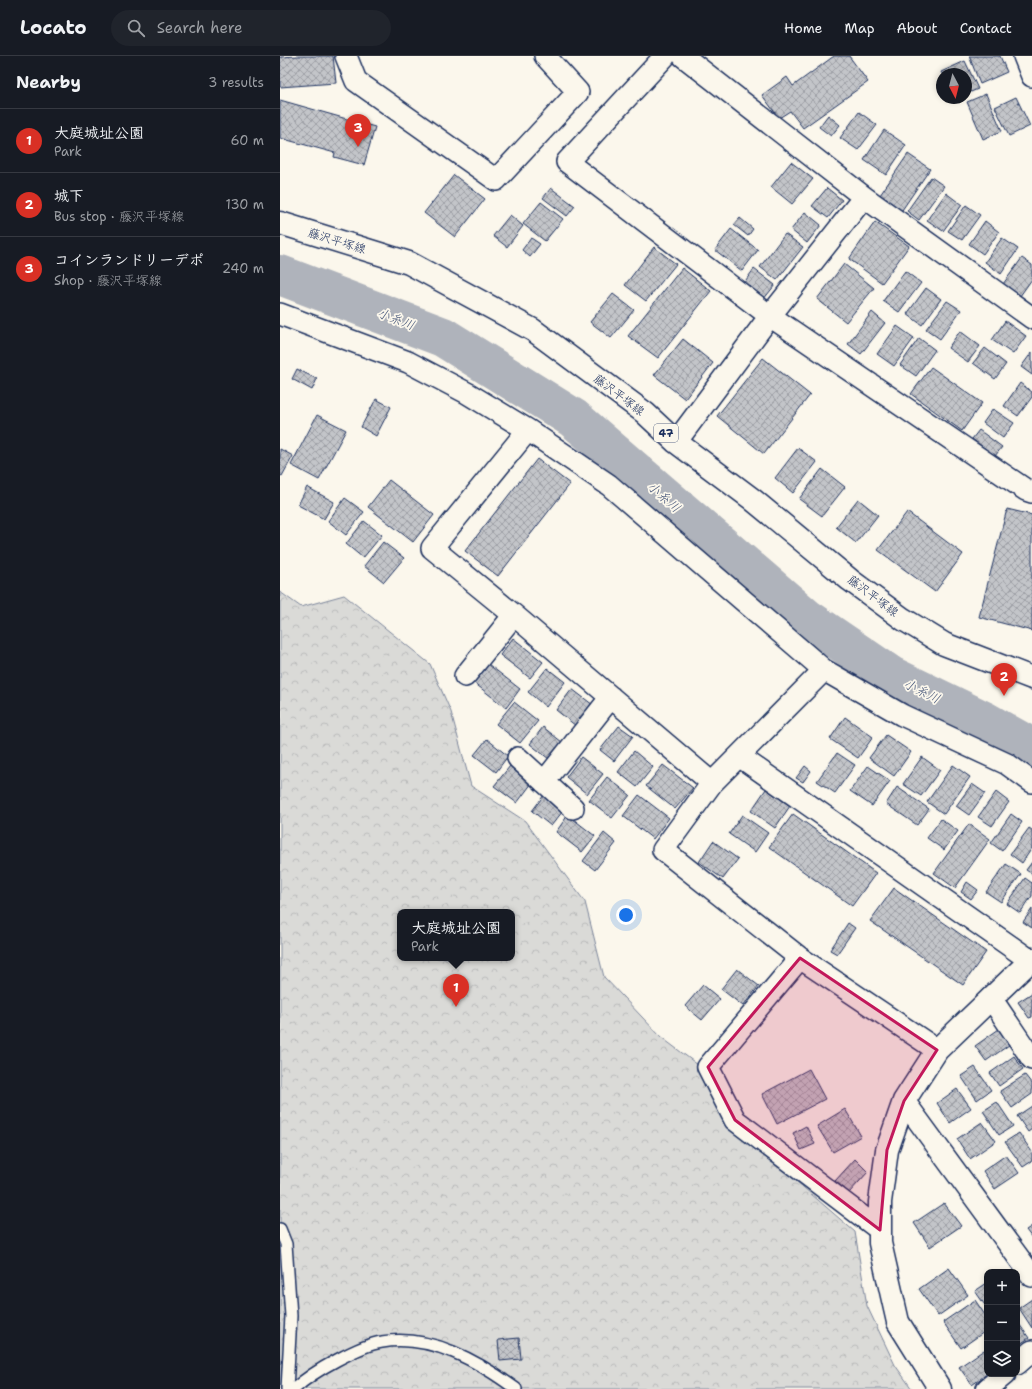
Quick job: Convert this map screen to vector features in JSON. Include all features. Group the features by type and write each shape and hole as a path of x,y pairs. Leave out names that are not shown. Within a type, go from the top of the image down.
{"main road":[{"name":"藤沢平塚線","path":"280,223 409,263 533,330 645,413 676,442 752,499 850,580 903,619 944,644 1032,678"},
{"path":"940,1389 898,1322 880,1243 880,1202 887,1150 904,1101 937,1050 1031,960"}],"street":[{"path":"346,56 356,81 496,180 578,92 545,56"},
{"path":"665,56 567,162 770,316 1030,487"},
{"path":"683,56 864,197 1032,318"},
{"path":"1024,56 1032,76"},
{"path":"676,442 770,316 864,197"},
{"path":"280,314 408,362 467,393 528,430 609,485 824,670 902,715 1007,764 1032,782"},
{"path":"528,430 432,548 514,615 712,783"},
{"path":"465,676 514,615"},
{"path":"824,670 712,783 663,850 800,958 937,1050"},
{"path":"544,782 611,697"},
{"path":"739,756 1031,960"},
{"path":"518,758 573,808"},
{"path":"800,958 708,1067 735,1120 880,1230"},
{"path":"991,998 1032,1059"},
{"path":"904,1101 1032,1276"},
{"path":"1020,1361 1032,1351"},
{"path":"987,1389 1001,1377"}],"lane":[{"path":"280,1229 291,1316 287,1389"},
{"path":"294,1389 321,1369 361,1349 381,1342 415,1340 458,1354 498,1376 516,1389"}],"highlighted area":[{"path":"800,958 937,1050 904,1101 887,1150 880,1230 735,1120 708,1067"}],"green space":[{"path":"280,592 301,607 344,595 430,664 451,712 471,786 525,821 585,902 604,977 661,1037 702,1068 729,1123 855,1232 867,1306 895,1365 912,1389 280,1389"}],"building":[{"path":"333,56 336,83 280,87 280,57"},
{"path":"834,56 849,56 868,82 803,128 790,111 779,118 762,95 787,77 793,86"},
{"path":"969,56 1000,56 1007,72 980,84"},
{"path":"965,61 968,68 950,68"},
{"path":"972,76 978,89 972,92"},
{"path":"986,94 1002,131 983,139 968,104 972,104 972,100"},
{"path":"1016,97 1030,126 1009,136 995,107"},
{"path":"280,100 375,127 364,165 334,157 335,153 280,138"},
{"path":"859,112 877,125 858,150 840,138"},
{"path":"828,115 840,125 831,136 819,127"},
{"path":"884,130 906,145 886,175 864,160"},
{"path":"908,154 930,169 900,213 878,198"},
{"path":"791,162 813,179 792,204 771,187"},
{"path":"454,175 485,199 455,237 424,213"},
{"path":"931,177 944,186 919,220 907,211"},
{"path":"551,188 575,206 567,216 543,198"},
{"path":"827,188 842,200 828,218 812,206"},
{"path":"946,193 962,205 943,231 927,220"},
{"path":"541,202 563,219 545,241 523,224"},
{"path":"966,205 980,215 962,240 948,231"},
{"path":"805,212 821,225 807,243 791,230"},
{"path":"510,215 523,226 507,247 493,236"},
{"path":"740,218 753,229 748,236 734,225"},
{"path":"985,221 999,232 983,254 969,244"},
{"path":"875,222 909,246 882,283 849,259"},
{"path":"731,229 758,250 742,271 715,250"},
{"path":"785,234 803,247 777,280 760,267"},
{"path":"531,238 540,244 530,257 522,250"},
{"path":"1002,238 1018,249 1001,274 985,262"},
{"path":"654,247 676,264 646,301 625,285"},
{"path":"1022,258 1032,265 1032,279 1020,296 1003,284"},
{"path":"844,264 874,288 846,322 817,299"},
{"path":"682,268 711,291 658,358 628,336"},
{"path":"754,269 775,285 763,300 743,284"},
{"path":"905,271 921,283 899,312 883,301"},
{"path":"926,288 941,299 922,325 907,314"},
{"path":"613,294 634,310 611,338 590,322"},
{"path":"947,301 961,310 940,339 926,329"},
{"path":"872,312 885,323 861,354 848,344"},
{"path":"1005,321 1026,336 1013,354 992,340"},
{"path":"897,326 914,338 894,366 877,354"},
{"path":"960,331 980,346 968,362 948,348"},
{"path":"919,338 935,350 916,376 900,365"},
{"path":"683,339 713,363 685,399 654,375"},
{"path":"985,348 1006,364 995,379 973,363"},
{"path":"1032,352 1032,375 1021,367"},
{"path":"763,358 810,395 764,454 717,416"},
{"path":"931,367 982,403 962,431 911,394"},
{"path":"297,369 317,379 312,390 292,379"},
{"path":"1020,383 1032,392 1032,397 1018,416 1004,406"},
{"path":"376,399 391,407 376,436 361,427"},
{"path":"993,409 1014,423 1003,438 983,423"},
{"path":"317,415 346,430 319,480 291,465"},
{"path":"979,430 1002,447 995,456 972,439"},
{"path":"798,448 817,462 793,493 775,478"},
{"path":"280,449 293,456 282,476 280,475"},
{"path":"537,459 570,484 498,576 465,551"},
{"path":"822,469 845,487 822,516 799,499"},
{"path":"389,480 434,515 413,542 368,507"},
{"path":"307,487 334,502 324,519 298,505"},
{"path":"345,498 364,512 346,535 328,521"},
{"path":"858,499 878,515 856,543 836,527"},
{"path":"1007,509 1032,515 1032,631 979,617"},
{"path":"907,512 963,554 935,592 878,550"},
{"path":"364,521 382,535 363,558 346,544"},
{"path":"383,542 404,558 384,582 364,566"},
{"path":"513,638 543,662 530,678 500,655"},
{"path":"488,664 520,689 506,708 473,682"},
{"path":"547,668 565,682 546,707 528,692"},
{"path":"572,689 593,705 576,726 556,710"},
{"path":"514,702 538,721 520,743 496,724"},
{"path":"845,717 873,737 858,758 830,739"},
{"path":"619,726 633,736 614,761 600,750"},
{"path":"543,727 567,746 554,763 530,744"},
{"path":"886,735 911,752 894,776 869,758"},
{"path":"487,739 508,756 496,772 474,755"},
{"path":"634,751 653,767 637,787 618,772"},
{"path":"837,753 855,765 835,793 817,781"},
{"path":"581,757 603,774 587,794 566,777"},
{"path":"922,757 940,770 921,796 903,784"},
{"path":"663,765 693,788 675,809 646,786"},
{"path":"953,765 970,777 944,814 927,802"},
{"path":"510,766 532,783 517,803 494,786"},
{"path":"805,766 811,771 803,782 796,778"},
{"path":"868,766 890,781 872,806 850,791"},
{"path":"607,777 630,795 612,818 589,800"},
{"path":"972,784 985,793 969,815 956,806"},
{"path":"897,787 929,809 917,825 886,804"},
{"path":"766,789 790,806 775,828 751,811"},
{"path":"996,792 1009,802 992,826 978,817"},
{"path":"544,795 563,811 551,826 532,811"},
{"path":"639,795 669,818 653,839 623,816"},
{"path":"793,814 876,873 852,906 769,847"},
{"path":"1011,814 1022,822 1002,851 991,843"},
{"path":"568,815 595,836 582,852 556,832"},
{"path":"742,815 768,833 755,852 729,834"},
{"path":"941,819 958,831 944,850 927,838"},
{"path":"969,824 990,839 955,888 934,873"},
{"path":"1029,828 1032,830 1032,848 1022,863 1010,854"},
{"path":"604,833 616,843 595,870 583,861"},
{"path":"713,841 738,859 723,879 699,862"},
{"path":"1032,862 1032,874 1026,870"},
{"path":"1006,864 1021,874 1001,902 986,892"},
{"path":"1025,878 1032,883 1032,896 1020,913 1007,904"},
{"path":"967,882 978,890 971,899 961,892"},
{"path":"894,888 986,952 963,985 870,921"},
{"path":"1032,909 1032,928 1023,922"},
{"path":"848,923 855,928 837,954 830,950"},
{"path":"737,969 759,986 743,1006 721,989"},
{"path":"703,985 720,999 702,1020 685,1006"},
{"path":"1032,993 1032,1017 1029,1018 1018,1002"},
{"path":"999,1029 1009,1045 986,1061 975,1046"},
{"path":"1014,1056 1023,1069 999,1086 990,1073"},
{"path":"975,1067 991,1090 977,1100 961,1076"},
{"path":"809,1069 825,1099 777,1124 762,1094"},
{"path":"1025,1075 1032,1084 1032,1094 1012,1108 1000,1091"},
{"path":"957,1089 971,1108 950,1123 937,1103"},
{"path":"997,1102 1013,1126 999,1135 983,1111"},
{"path":"1032,1106 1032,1129 1028,1132 1017,1116"},
{"path":"845,1109 861,1136 833,1152 817,1126"},
{"path":"982,1122 996,1141 970,1159 957,1139"},
{"path":"806,1126 815,1144 801,1150 793,1133"},
{"path":"1019,1133 1032,1152 1032,1161 1023,1167 1005,1142"},
{"path":"1006,1155 1019,1173 995,1189 983,1171"},
{"path":"855,1159 868,1172 849,1193 835,1181"},
{"path":"944,1203 961,1226 930,1247 914,1223"},
{"path":"1032,1226 1032,1238 1026,1230"},
{"path":"949,1268 968,1295 938,1316 919,1289"},
{"path":"984,1285 984,1304 975,1291"},
{"path":"1032,1299 1032,1328 1020,1310 1020,1307"},
{"path":"975,1300 984,1314 984,1332 961,1348 943,1322"},
{"path":"1020,1325 1029,1338 1020,1344"},
{"path":"519,1338 521,1359 500,1361 498,1340"},
{"path":"984,1350 984,1376 972,1385 959,1367"}],"waterway":[{"name":"小糸川","path":"280,275 443,337 573,418 806,618 891,676 984,721 1032,748"}],"place":[{"name":"コインランドリーデポ","path":"358,147"},
{"name":"城下","path":"1004,696"},
{"name":"大庭城址公園","path":"456,1007"}]}
